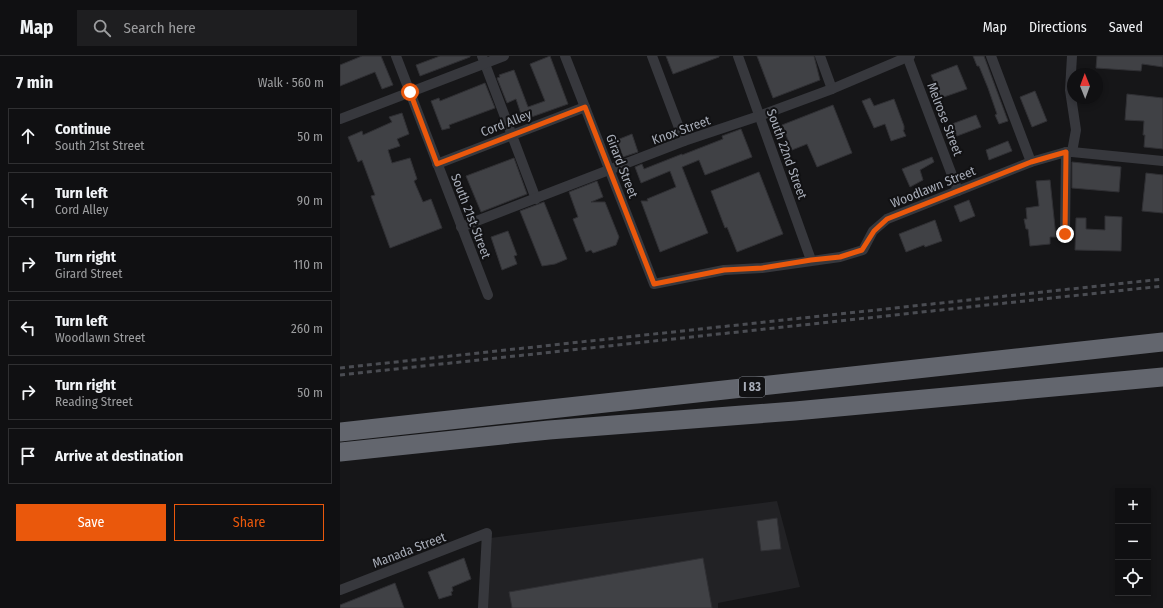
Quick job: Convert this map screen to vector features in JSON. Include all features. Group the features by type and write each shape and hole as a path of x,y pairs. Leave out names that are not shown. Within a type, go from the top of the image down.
{"highway":[{"name":"I 83","path":"340,432 1163,342"},
{"name":"I 83","path":"340,452 549,430 795,411 1163,377"}],"street":[{"name":"South 21st Street","path":"396,56 488,295"},
{"path":"340,119 410,92 484,60 504,56"},
{"name":"Girard Street","path":"565,56 654,284"},
{"path":"652,56 684,141"},
{"name":"South 22nd Street","path":"738,56 811,260"},
{"path":"820,56 832,89"},
{"name":"Knox Street","path":"462,227 610,171 684,141 759,116 832,89 908,56"},
{"name":"Melrose Street","path":"908,56 958,191"},
{"path":"991,56 1031,162"},
{"path":"1065,234 1069,152 1076,130 1070,90 1072,56"},
{"path":"484,60 536,199"},
{"name":"Cord Alley","path":"437,164 585,107"},
{"name":"Woodlawn Street","path":"654,284 724,270 762,268 840,257 862,250 874,231 887,219 1031,162 1069,152 1163,161"},
{"name":"Manada Street","path":"340,590 487,533 483,608"}],"shaded area":[{"path":"777,501 800,587 718,603 718,608 487,608 490,538"}],"building":[{"path":"362,56 381,56 393,85 382,89 375,72 340,86 340,65"},
{"path":"440,56 470,57 420,76 416,65"},
{"path":"550,56 568,104 523,120 516,99 507,103 497,78 500,77 499,75 514,70 528,107 545,101 530,64"},
{"path":"666,56 719,56 719,57 673,74"},
{"path":"757,56 814,56 820,80 773,98"},
{"path":"973,56 984,56 1008,121 999,124 988,88"},
{"path":"1097,56 1163,56 1163,67 1142,64 1141,71 1096,68"},
{"path":"957,65 967,89 941,98 931,75"},
{"path":"485,83 495,108 449,125 450,128 442,130 431,101 439,98 440,101"},
{"path":"1035,91 1047,121 1032,127 1020,97"},
{"path":"1127,94 1163,98 1163,149 1144,147 1144,121 1125,120"},
{"path":"870,98 874,106 894,99 906,136 891,141 885,124 874,128 862,101"},
{"path":"833,105 852,153 817,167 807,144 792,150 782,125"},
{"path":"402,113 409,134 397,139 400,146 388,150 392,163 410,158 417,179 414,181 423,202 431,199 442,228 390,248 371,196 375,195 362,160 358,162 348,137 362,131 363,135 392,122 389,117"},
{"path":"976,115 981,127 957,136 952,124"},
{"path":"741,129 752,157 705,175 699,160 682,167 708,233 660,252 641,201 648,201 647,199 676,187 670,171 641,183 635,167 642,164 644,169 723,139 722,136"},
{"path":"632,134 638,152 623,157 617,140"},
{"path":"1008,141 1012,151 989,160 986,150"},
{"path":"932,157 934,162 920,170 923,180 910,187 902,169"},
{"path":"514,158 527,194 481,212 466,176"},
{"path":"1072,162 1121,167 1119,192 1072,188"},
{"path":"759,172 783,234 737,252 727,227 725,228 711,191"},
{"path":"1146,173 1163,175 1163,213 1142,211"},
{"path":"1050,180 1056,237 1050,237 1050,244 1030,246 1028,229 1026,229 1024,219 1027,219 1026,208 1039,206 1036,181"},
{"path":"597,181 603,197 591,202 605,202 619,237 616,245 593,253 591,250 586,252 573,219 578,217 569,192"},
{"path":"969,200 975,216 960,222 954,206"},
{"path":"544,202 567,259 555,264 542,266 520,211"},
{"path":"1105,216 1122,217 1121,251 1075,250 1076,218 1086,218 1086,229 1105,230"},
{"path":"935,220 942,241 925,247 924,245 906,252 899,234"},
{"path":"508,231 517,255 514,256 517,264 502,270 491,237"},
{"path":"777,518 781,549 761,551 757,521"},
{"path":"464,558 471,579 452,587 452,595 439,599 428,572"},
{"path":"703,558 712,608 512,608 509,592"},
{"path":"395,583 404,608 340,608 340,605"}],"railway":[{"path":"340,368 1163,279"},
{"path":"340,375 1163,286"}],"route":[{"path":"410,92 437,164 585,107 654,284 724,270 762,268 840,257 862,250 874,231 887,219 1031,162 1066,152 1064,213 1065,234"}]}
